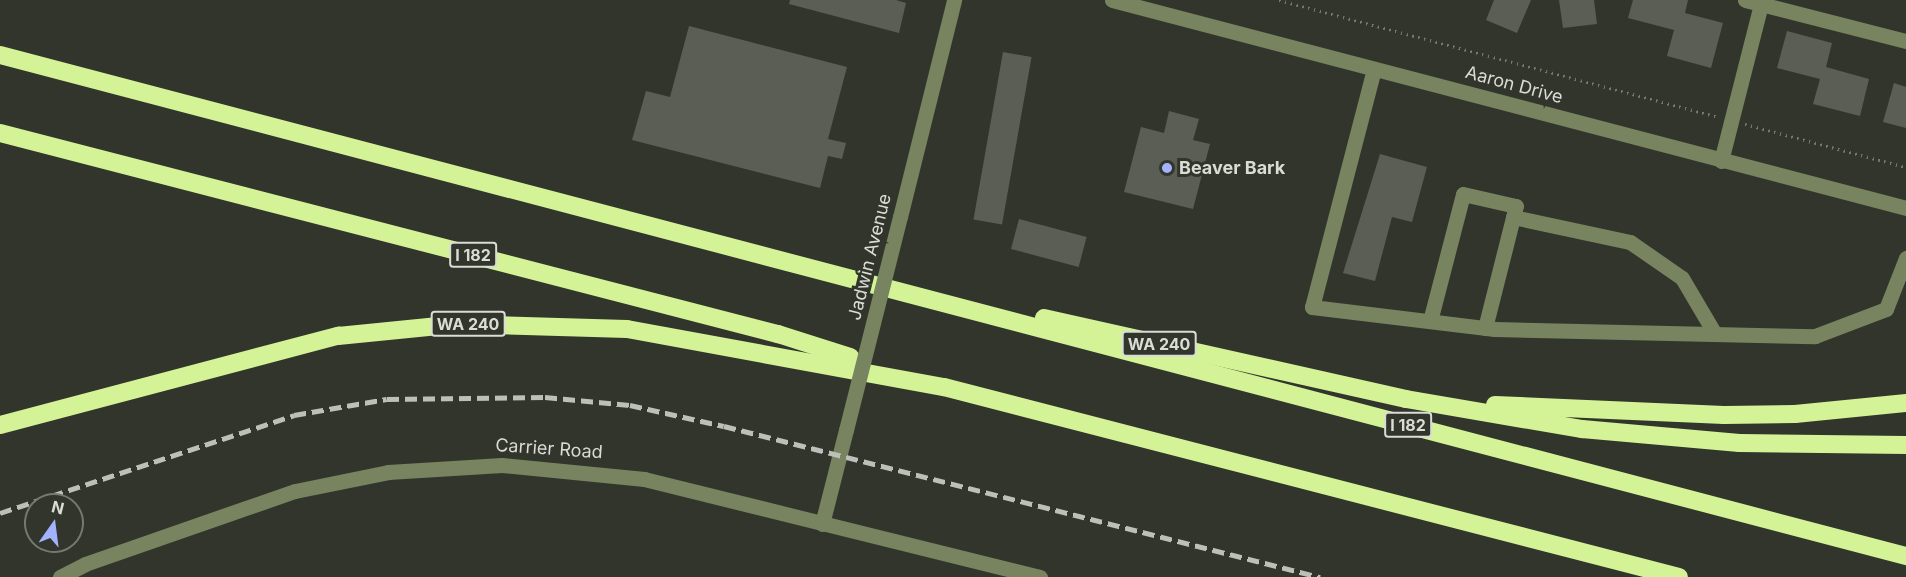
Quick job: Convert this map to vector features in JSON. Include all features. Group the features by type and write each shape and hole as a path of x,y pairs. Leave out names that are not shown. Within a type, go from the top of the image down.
{"highway":[{"name":"I 182","path":"0,53 1906,556"},
{"name":"I 182","path":"0,133 778,334 944,387 1679,577"},
{"name":"WA 240","path":"911,295 1009,310 1407,399 1645,436 1739,443 1906,445"},
{"name":"WA 240","path":"0,425 277,349 338,336 458,324 627,329 944,387"},
{"path":"1407,399 1724,415 1906,403"},
{"path":"1623,563 1667,577"}],"street":[{"name":"Jadwin Avenue","path":"822,524 954,0"},
{"name":"Aaron Drive","path":"1112,0 1906,208"},
{"path":"1745,0 1761,2 1906,41"},
{"path":"1721,160 1761,2"},
{"path":"1374,69 1312,307 1485,328 1815,336 1886,309 1906,258"},
{"path":"1430,321 1463,194 1516,206 1485,328"},
{"path":"1513,217 1630,242 1682,278 1714,334"},
{"name":"Carrier Road","path":"60,577 85,564 295,491 446,466 534,465 608,473 1040,577"}],"path":[{"path":"1279,0 1906,166"}],"building":[{"path":"790,0 896,0 906,3 899,33 789,4"},
{"path":"1494,0 1531,0 1517,33 1486,20"},
{"path":"1559,0 1594,0 1597,24 1563,28"},
{"path":"1633,0 1688,0 1685,13 1723,23 1711,68 1667,56 1674,30 1628,18"},
{"path":"689,26 847,67 828,139 846,143 842,159 828,156 820,188 632,140 646,91 670,97"},
{"path":"1787,31 1832,43 1826,67 1869,79 1860,116 1813,104 1820,79 1777,68"},
{"path":"1003,52 1032,57 1002,224 973,219"},
{"path":"1894,83 1906,87 1906,128 1883,122"},
{"name":"Beaver Bark","path":"1169,111 1199,119 1193,140 1210,144 1193,209 1124,192 1141,127 1164,133"},
{"path":"1380,154 1427,167 1412,222 1392,217 1375,281 1343,273"},
{"path":"1019,219 1087,237 1079,267 1011,249"}],"railway":[{"path":"0,513 294,415 387,399 545,397 630,405 724,426 1320,577"}],"place":[{"name":"Beaver Bark","path":"1167,168"}]}
